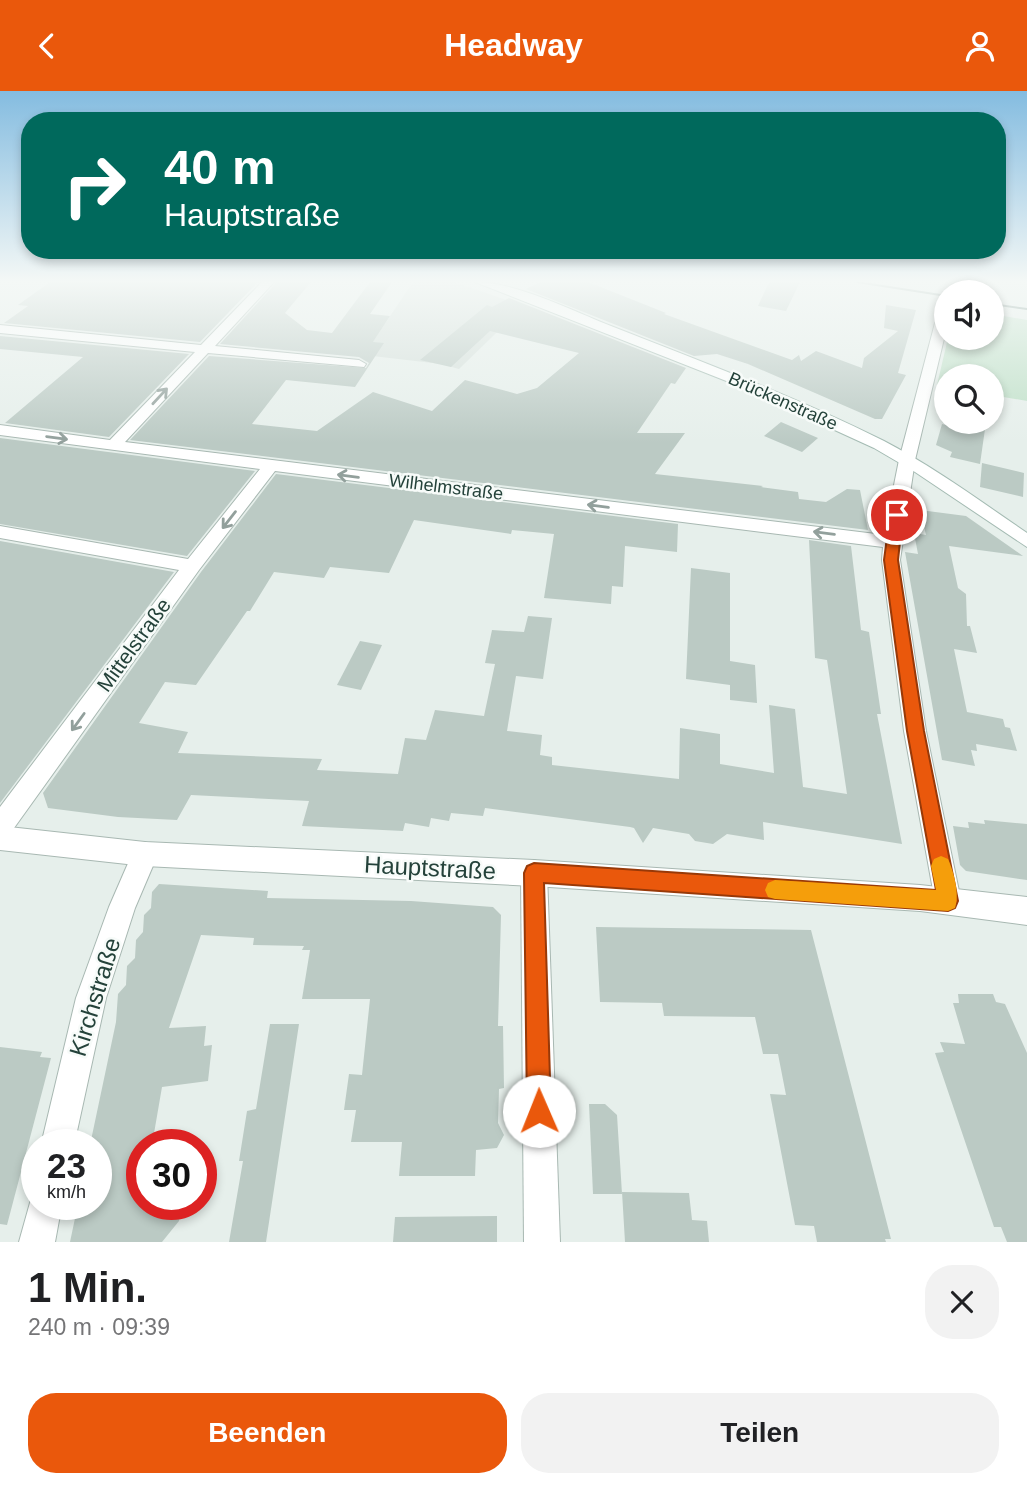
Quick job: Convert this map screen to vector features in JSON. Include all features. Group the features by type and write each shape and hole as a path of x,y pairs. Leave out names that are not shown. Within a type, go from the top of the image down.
{"street":[{"path":"73,336 359,364"},
{"path":"114,445 218,336"},
{"name":"Brückenstraße","path":"626,336 739,381 907,460 1027,541"},
{"path":"935,350 907,460 891,560 915,731 948,901"},
{"name":"Wilhelmstraße","path":"0,430 892,542"},
{"name":"Mittelstraße","path":"0,827 192,566 271,466"},
{"path":"0,532 192,566"},
{"name":"Hauptstraße","path":"0,838 145,854 534,873 948,901 1027,911"},
{"name":"Kirchstraße","path":"61,1129 91,997 122,907 145,854"},
{"path":"534,873 542,1242"},
{"path":"37,1242 42,1220"}],"shaded area":[{"path":"377,336 493,336 459,369 441,364 364,355"}],"green space":[{"path":"1004,336 1027,336 1027,401 1004,397 1004,364 942,364 945,350 1004,350"}],"building":[{"path":"0,336 189,354 109,437 5,423 83,357 0,349"},
{"path":"135,336 206,336 200,342"},
{"path":"228,336 377,336 373,342 384,343 355,387 286,380 252,424 317,431 373,392 432,411 465,380 517,394 537,388 579,353 509,336 604,336 686,368 675,384 671,383 637,433 685,433 655,474 763,486 761,487 798,492 799,499 826,502 847,489 860,490 868,530 130,440 209,356 366,368 369,363 359,357 220,344"},
{"path":"450,336 485,336 451,367 420,360"},
{"path":"643,336 724,336 792,360 799,355 801,361 816,351 862,368 864,358 892,336 909,336 898,373 906,375 882,419 875,419 748,364 717,354 694,356"},
{"path":"781,422 818,438 802,452 764,436"},
{"path":"939,434 984,434 980,464 950,457 952,452 936,445"},
{"path":"0,438 255,471 187,556 0,524"},
{"path":"982,463 1024,473 1023,497 980,487"},
{"path":"276,474 678,524 677,552 625,546 623,587 612,586 611,604 544,598 554,534 512,530 511,534 414,520 389,573 330,567 324,578 274,572 250,611 247,611 196,685 165,682 139,723 188,732 178,753 322,759 317,770 398,774 405,738 426,740 435,710 484,716 495,664 485,663 492,630 524,632 528,616 552,618 543,679 516,676 507,731 542,735 540,755 552,757 552,765 679,779 680,728 720,734 720,764 774,773 769,705 795,709 803,787 847,794 827,660 815,658 809,540 851,546 861,630 869,632 881,714 877,714 902,844 763,822 764,840 727,834 713,844 695,841 689,834 653,828 643,843 634,828 630,827 485,808 483,816 451,813 449,821 431,818 429,827 405,823 403,831 302,826 309,801 191,795 177,820 118,817 48,808 43,793 201,572"},
{"path":"920,510 966,516 1023,556 949,546 958,588 966,594 967,626 970,626 977,653 954,649 967,712 1003,719 1005,727 1010,728 1017,751 976,744 977,751 971,750 975,766 942,760 905,552 918,554 914,533 926,535"},
{"path":"0,541 174,572 0,803"},
{"path":"691,568 730,573 730,661 755,665 757,703 730,700 730,685 686,679"},
{"path":"360,641 382,645 361,690 337,685"},
{"path":"984,820 1027,824 1027,880 966,871 960,865 953,826 969,828 968,822 985,824"},
{"path":"159,884 268,891 267,898 411,901 493,907 501,915 498,1026 503,1026 504,1088 499,1089 498,1123 504,1135 497,1148 476,1150 475,1176 399,1176 402,1142 351,1142 356,1110 344,1110 349,1074 362,1075 370,999 302,999 310,950 302,950 304,946 253,945 254,938 201,935 169,1028 206,1026 204,1046 212,1045 208,1081 162,1087 155,1129 126,1129 126,1220 179,1221 162,1242 70,1242 75,1220 112,1220 112,1129 93,1129 116,1022 118,994 126,985 127,966 135,958 136,940 143,932 144,915 151,908 152,892"},
{"path":"596,927 811,930 891,1239 885,1239 886,1242 817,1242 814,1226 795,1225 770,1094 786,1095 778,1054 763,1054 755,1017 664,1016 662,1003 600,1002"},
{"path":"958,994 993,994 996,1002 1005,1004 1027,1053 1027,1242 1007,1242 1001,1227 994,1227 935,1053 944,1052 940,1042 965,1044 953,1003 959,1003"},
{"path":"270,1024 299,1024 266,1242 229,1242 243,1161 239,1161 247,1111 256,1109"},
{"path":"0,1047 42,1052 40,1057 51,1058 32,1129 21,1129 21,1172 7,1225 0,1224"},
{"path":"589,1104 605,1104 617,1115 622,1194 593,1194"},
{"path":"622,1192 689,1193 692,1220 707,1221 709,1242 625,1242"},
{"path":"497,1216 497,1242 393,1242 395,1217"}],"slow traffic":[{"path":"775,890 948,901 941,866"}],"route":[{"path":"539,1111 534,873 948,901 915,731 891,560 897,515"}]}
